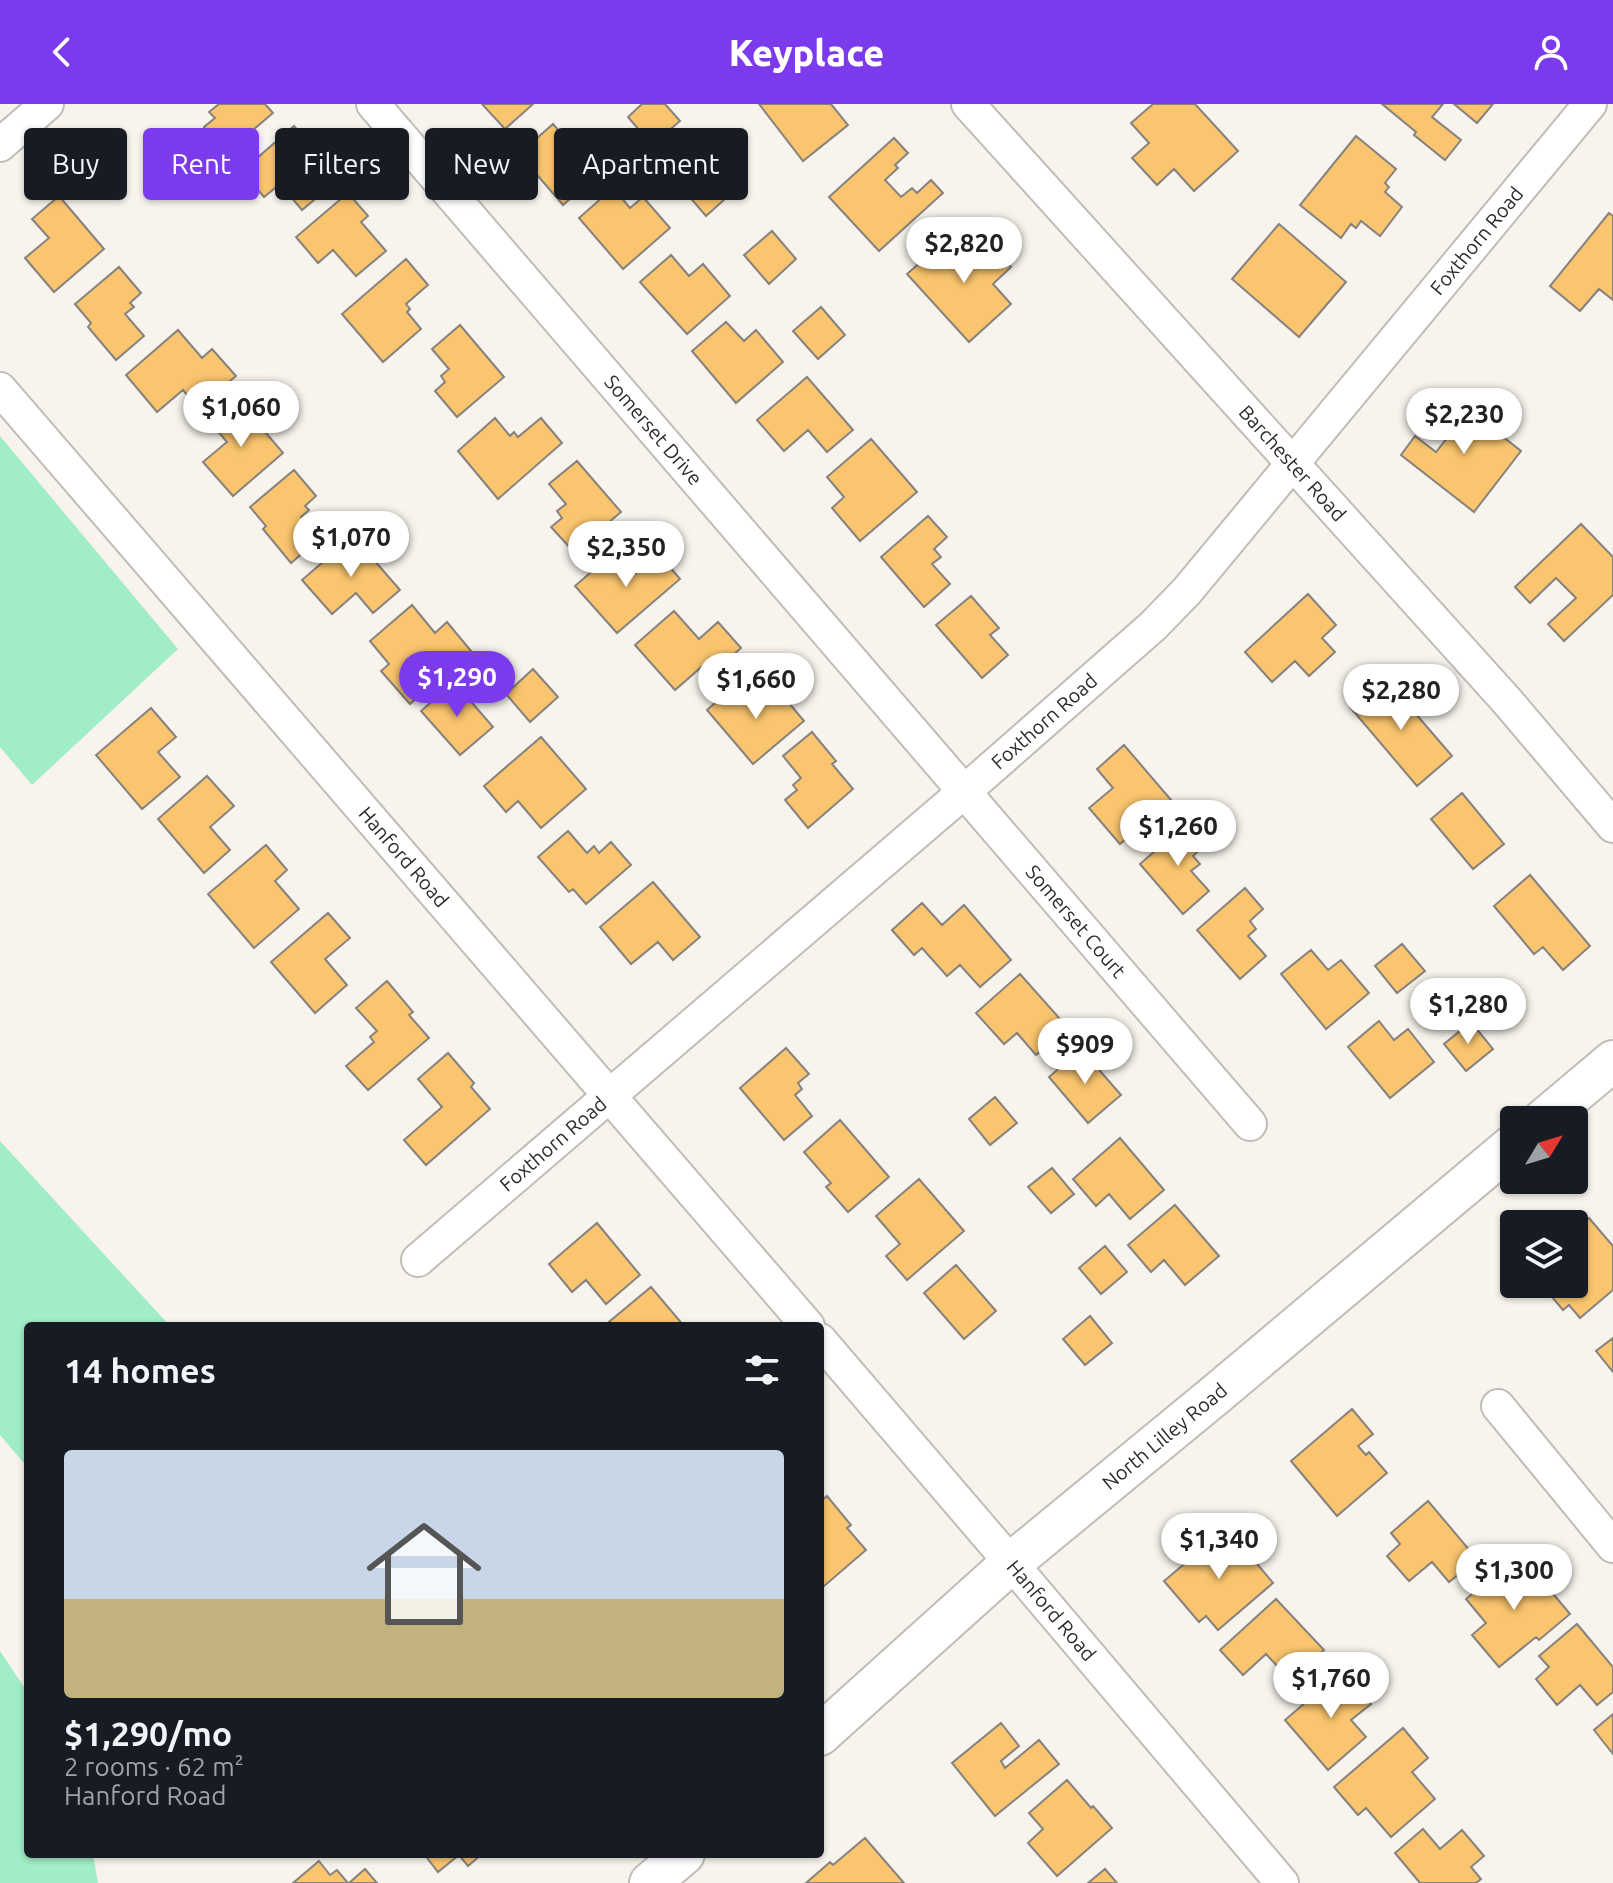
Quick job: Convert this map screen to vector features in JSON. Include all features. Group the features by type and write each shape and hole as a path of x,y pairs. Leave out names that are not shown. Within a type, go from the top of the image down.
{"street":[{"path":"0,145 47,104"},
{"name":"Somerset Drive","path":"373,104 965,791"},
{"name":"Barchester Road","path":"968,104 1507,701 1613,826"},
{"name":"Foxthorn Road","path":"418,1260 1153,626 1187,591 1590,104"},
{"name":"Hanford Road","path":"0,389 805,1322"},
{"name":"Somerset Court","path":"965,791 1250,1124"},
{"path":"1560,1106 1613,1061"},
{"name":"North Lilley Road","path":"824,1731 1011,1563 1500,1156"},
{"name":"Hanford Road","path":"824,1345 1282,1883"},
{"path":"1498,1406 1613,1546"},
{"path":"650,1883 679,1858"}],"green space":[{"path":"0,436 178,649 32,785 0,747"},
{"path":"0,1141 166,1322 24,1322 24,1463 0,1435"},
{"path":"0,1651 24,1687 24,1858 94,1858 98,1883 0,1883"}],"building":[{"path":"219,104 265,104 273,113 255,128 205,128 215,118 209,112"},
{"path":"482,104 533,104 506,128"},
{"path":"642,104 665,104 680,121 672,128 637,128 628,117"},
{"path":"759,104 831,104 848,125 803,161"},
{"path":"1153,104 1195,104 1238,151 1194,191 1174,169 1157,185 1132,158 1149,143 1131,123"},
{"path":"1382,104 1443,104 1432,117 1461,140 1445,160"},
{"path":"1454,104 1493,104 1477,123"},
{"path":"553,124 556,128 554,195 538,176 538,137"},
{"path":"1356,136 1396,169 1385,183 1389,187 1385,192 1402,207 1380,236 1361,221 1356,228 1351,224 1341,238 1300,205"},
{"path":"894,138 908,153 885,180 901,197 912,188 917,193 931,180 943,193 879,251 829,197"},
{"path":"275,142 275,188 264,197 259,191 259,156"},
{"path":"54,200 62,200 104,249 54,292 25,258 49,238 32,219"},
{"path":"294,200 314,200 302,210"},
{"path":"340,200 354,200 368,216 361,222 386,251 356,276 333,250 318,263 296,237"},
{"path":"599,200 623,200 630,208 639,200 646,200 670,228 623,269 579,218"},
{"path":"692,200 724,200 706,216"},
{"path":"1609,213 1613,216 1613,300 1599,289 1580,311 1550,286"},
{"path":"1279,224 1346,282 1299,337 1232,279"},
{"path":"772,231 796,259 769,284 744,255"},
{"path":"950,236 969,257 988,241 1011,267 993,284 1011,304 969,342 907,274"},
{"path":"671,255 689,276 703,264 730,296 687,334 640,282"},
{"path":"406,259 428,285 406,304 410,309 407,312 421,329 383,362 342,314"},
{"path":"119,267 141,293 130,303 134,307 125,314 144,336 116,360 88,327 91,323 75,304"},
{"path":"821,307 845,335 818,359 793,331"},
{"path":"726,322 744,341 756,330 783,362 736,403 692,351"},
{"path":"460,325 504,377 457,417 435,391 445,382 441,376 449,369 432,349"},
{"path":"178,330 202,358 212,349 236,376 198,408 183,390 157,412 126,375"},
{"path":"807,377 853,430 827,452 808,430 784,451 757,420"},
{"path":"1450,395 1521,451 1474,512 1401,455 1415,436 1436,452 1454,429 1435,414"},
{"path":"238,400 283,453 233,496 203,462 227,442 211,423"},
{"path":"495,418 510,436 514,432 518,437 541,418 562,443 498,499 458,451"},
{"path":"871,439 917,492 860,541 832,508 844,497 827,477"},
{"path":"577,461 621,512 574,552 551,527 562,518 557,511 566,504 549,484"},
{"path":"294,470 316,496 305,506 309,510 301,517 319,539 291,563 263,529 266,526 250,507"},
{"path":"928,516 947,537 934,549 941,557 932,564 950,584 924,607 881,557"},
{"path":"1581,524 1613,557 1613,595 1564,641 1548,624 1576,598 1556,578 1530,603 1515,587"},
{"path":"353,536 400,590 373,613 356,593 332,614 302,580"},
{"path":"613,553 628,571 632,567 636,573 658,553 680,579 617,633 575,586"},
{"path":"1308,594 1336,625 1322,638 1335,652 1309,676 1295,661 1272,682 1245,652"},
{"path":"971,596 999,628 990,635 1008,655 982,678 936,625"},
{"path":"412,605 435,633 447,622 471,651 410,704 381,671 389,664 370,641"},
{"path":"674,611 699,639 718,622 741,648 714,672 706,663 675,690 635,645"},
{"path":"533,669 558,697 530,722 506,694"},
{"path":"1384,677 1452,756 1417,786 1350,707"},
{"path":"454,682 493,727 460,755 421,711"},
{"path":"773,684 804,721 753,764 707,710 733,687 749,705"},
{"path":"151,708 176,737 158,752 180,777 142,809 96,755"},
{"path":"812,732 836,761 832,764 853,789 808,828 785,800 797,790 793,785 801,778 783,756"},
{"path":"541,737 586,789 541,828 518,801 506,812 484,786"},
{"path":"1124,745 1171,800 1120,844 1089,808 1113,788 1097,769"},
{"path":"207,776 234,806 210,827 230,850 204,873 158,819"},
{"path":"1462,793 1504,844 1473,869 1431,819"},
{"path":"1187,823 1206,844 1193,856 1200,864 1191,871 1209,891 1183,914 1140,864"},
{"path":"568,831 587,853 594,846 599,853 611,842 631,865 586,904 573,889 569,892 538,857"},
{"path":"266,845 287,870 275,881 299,909 254,948 208,894"},
{"path":"1530,875 1590,946 1563,970 1543,947 1534,954 1494,906"},
{"path":"653,882 700,937 673,960 658,942 631,964 600,927"},
{"path":"1245,888 1263,909 1250,921 1256,929 1248,936 1266,956 1240,979 1197,930"},
{"path":"922,903 942,925 964,905 1011,960 980,987 960,965 947,976 922,948 914,955 892,930"},
{"path":"328,913 350,938 325,959 347,985 315,1013 271,962"},
{"path":"1402,944 1425,971 1397,993 1375,966"},
{"path":"1311,950 1328,970 1341,960 1369,993 1326,1029 1281,974"},
{"path":"1020,974 1068,1028 1036,1055 1017,1033 1004,1044 976,1013"},
{"path":"387,981 413,1012 409,1015 429,1038 368,1090 346,1066 374,1042 370,1037 377,1031 356,1008"},
{"path":"1379,1021 1394,1040 1408,1029 1434,1062 1390,1098 1348,1047"},
{"path":"1471,1022 1493,1049 1466,1071 1444,1044"},
{"path":"786,1048 809,1074 798,1083 802,1089 795,1095 812,1116 784,1140 740,1088"},
{"path":"1081,1049 1121,1095 1088,1123 1049,1077"},
{"path":"448,1053 474,1083 471,1087 490,1109 426,1165 404,1140 442,1107 418,1079"},
{"path":"995,1097 1017,1123 990,1145 969,1119"},
{"path":"840,1120 889,1177 848,1212 826,1187 831,1183 804,1152"},
{"path":"1120,1138 1164,1190 1130,1219 1109,1194 1096,1206 1073,1179"},
{"path":"1052,1168 1074,1194 1051,1213 1028,1187"},
{"path":"919,1179 964,1231 907,1280 886,1256 900,1244 876,1216"},
{"path":"1175,1205 1219,1256 1185,1285 1164,1260 1151,1272 1128,1245"},
{"path":"1588,1219 1613,1246 1613,1290 1580,1318 1569,1305 1563,1310 1553,1298 1588,1298"},
{"path":"597,1223 640,1275 606,1304 586,1280 572,1292 549,1264"},
{"path":"1105,1246 1127,1272 1101,1294 1079,1268"},
{"path":"956,1265 996,1311 964,1339 924,1293"},
{"path":"651,1287 681,1322 609,1322"},
{"path":"1090,1316 1112,1343 1085,1365 1063,1339"},
{"path":"1613,1338 1613,1372 1596,1351"},
{"path":"1352,1409 1373,1434 1358,1446 1366,1455 1369,1452 1387,1473 1337,1516 1291,1461"},
{"path":"827,1496 851,1525 847,1528 866,1550 824,1586 824,1499"},
{"path":"1428,1501 1477,1559 1449,1582 1432,1562 1409,1581 1387,1556 1400,1544 1391,1533"},
{"path":"1227,1528 1273,1583 1218,1630 1206,1616 1199,1622 1164,1581"},
{"path":"1510,1562 1523,1578 1533,1570 1570,1614 1499,1667 1472,1635 1486,1623 1466,1599"},
{"path":"1276,1599 1324,1650 1291,1681 1266,1654 1243,1675 1220,1650"},
{"path":"1577,1624 1613,1667 1613,1692 1597,1705 1580,1685 1557,1705 1536,1679 1549,1667 1539,1656"},
{"path":"1342,1671 1371,1704 1351,1720 1366,1737 1328,1770 1285,1720"},
{"path":"1613,1714 1613,1754 1594,1730"},
{"path":"1001,1723 1019,1746 1001,1761 1005,1768 1039,1740 1059,1764 995,1816 952,1763"},
{"path":"1403,1728 1428,1758 1412,1772 1435,1799 1391,1837 1366,1808 1358,1815 1334,1787"},
{"path":"1067,1780 1112,1828 1057,1876 1028,1843 1043,1829 1029,1813"},
{"path":"1423,1829 1440,1849 1462,1830 1484,1856 1471,1867 1481,1879 1476,1883 1420,1883 1395,1853"},
{"path":"865,1838 904,1883 806,1883 830,1862 833,1865"},
{"path":"427,1858 455,1858 438,1872"},
{"path":"461,1858 477,1858 468,1866"},
{"path":"319,1861 330,1875 337,1870 348,1883 293,1883"},
{"path":"365,1869 377,1883 349,1883"},
{"path":"1105,1869 1117,1883 1088,1883"}]}
